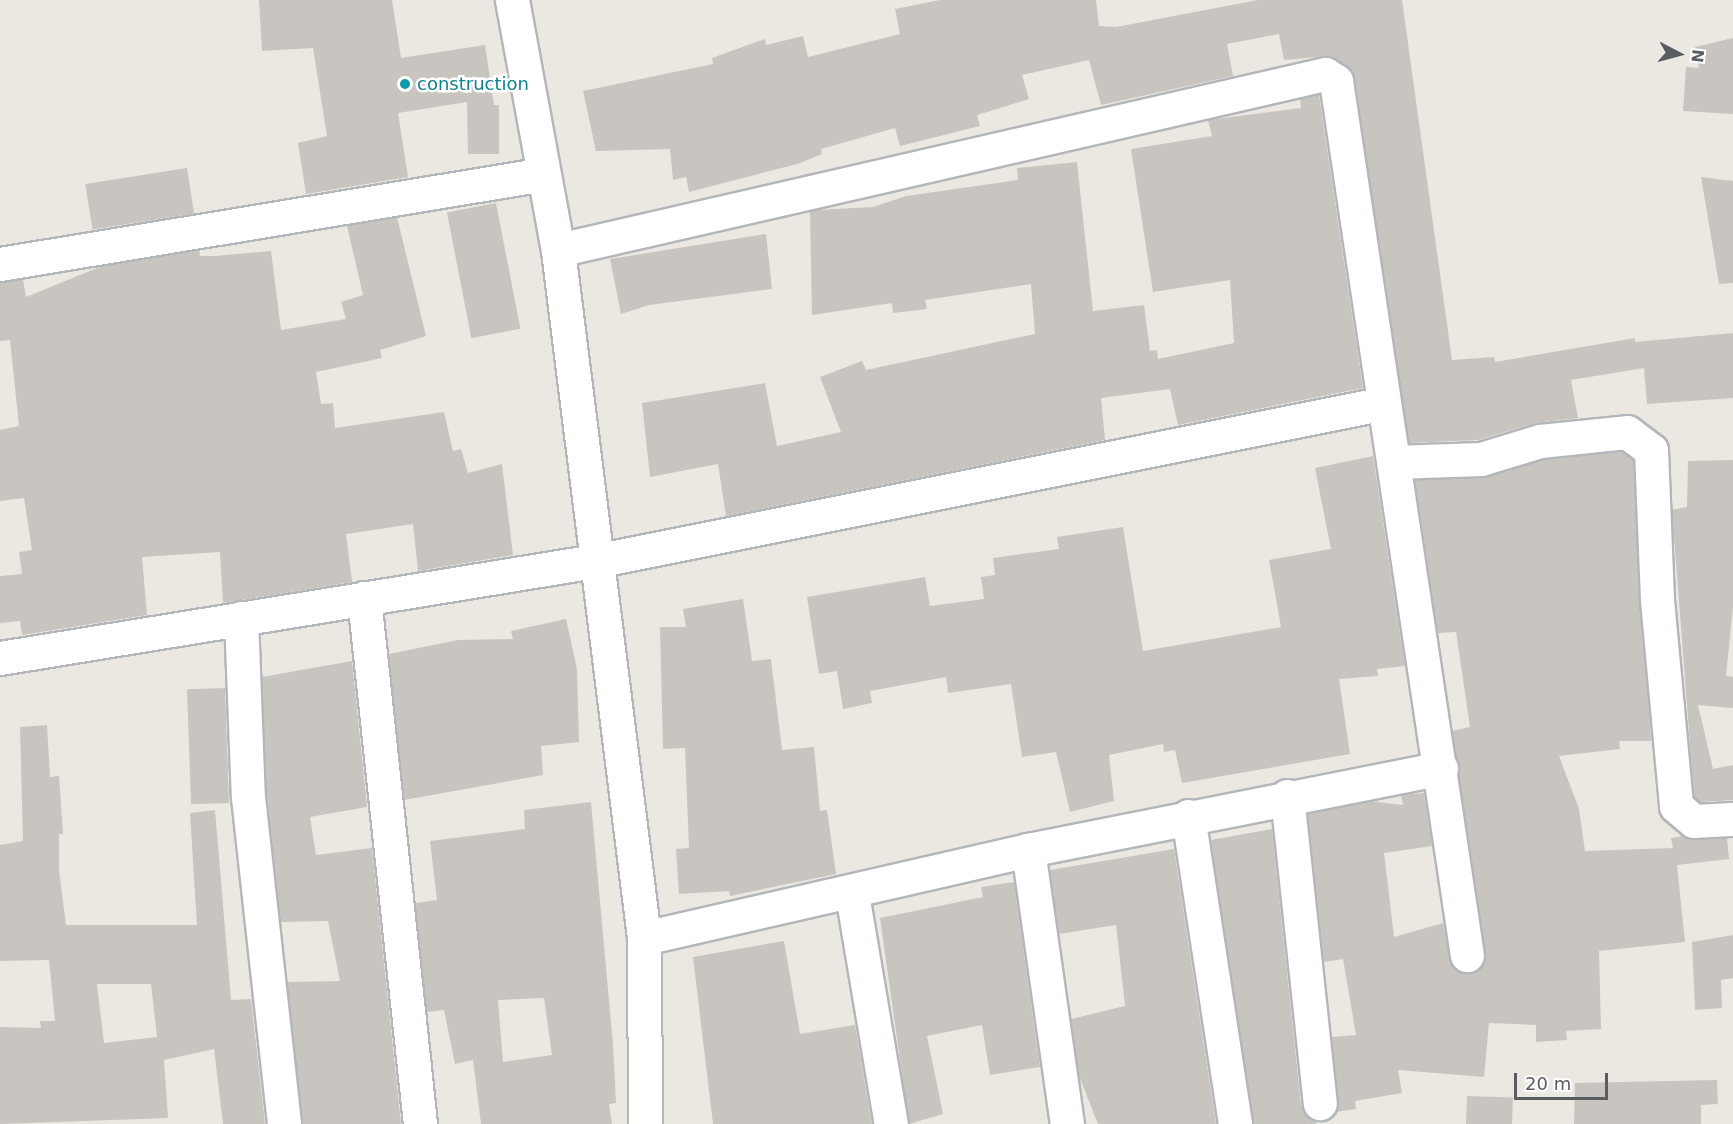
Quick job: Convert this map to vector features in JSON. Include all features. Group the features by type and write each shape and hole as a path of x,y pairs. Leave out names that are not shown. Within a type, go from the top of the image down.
{"street":[{"path":"512,0 558,250 595,561 644,938 645,1124"},
{"path":"558,250 1325,74 1336,81 1340,95 1380,404 1394,462 1467,954"},
{"path":"0,264 544,174"},
{"path":"0,658 595,561 1380,404"},
{"path":"1394,462 1481,459 1540,441 1627,432 1651,450 1657,600 1676,806 1694,821 1733,819"},
{"path":"364,598 420,1124"},
{"path":"241,618 248,797 284,1124"},
{"path":"644,938 852,894 1028,849 1287,796 1441,768"},
{"path":"1287,796 1320,1103"},
{"path":"1188,816 1235,1124"},
{"path":"1028,849 1067,1124"},
{"path":"852,894 891,1124"}],"building":[{"path":"259,0 392,0 401,58 485,45 494,105 499,105 499,154 468,154 467,102 398,113 408,177 306,194 298,143 327,136 313,48 262,51"},
{"path":"940,0 1096,0 1099,26 1116,27 1258,0 1402,0 1452,360 1494,357 1495,362 1635,338 1635,342 1733,333 1733,398 1647,404 1644,368 1571,380 1578,418 1535,423 1478,440 1409,443 1354,78 1329,56 1284,60 1279,34 1227,44 1233,76 1101,105 1089,60 1022,75 1029,99 977,115 980,126 900,146 895,128 821,149 822,154 797,164 689,192 686,177 673,180 670,149 596,151 583,91 713,64 712,58 765,39 766,45 803,36 808,57 900,34 895,9"},
{"path":"1733,38 1733,114 1683,111 1686,67 1699,68 1695,47"},
{"path":"1319,95 1363,388 1178,425 1170,389 1101,398 1105,440 726,516 718,464 650,477 642,403 765,383 777,446 841,432 820,377 862,361 866,370 1035,334 1031,284 925,300 927,309 893,313 892,303 812,315 810,211 873,207 906,196 1018,180 1017,168 1077,162 1093,311 1144,305 1150,351 1157,350 1158,359 1234,343 1230,280 1153,292 1131,149 1212,136 1208,120 1301,108 1300,99"},
{"path":"187,168 194,213 92,230 85,184"},
{"path":"1701,177 1733,181 1733,283 1719,284"},
{"path":"496,203 520,329 471,338 447,213"},
{"path":"397,217 426,336 380,350 382,358 316,372 321,404 333,403 335,428 444,412 453,451 461,449 468,473 502,464 513,555 418,571 413,524 346,534 352,582 223,603 220,552 142,557 147,615 22,635 20,621 0,623 0,576 22,574 19,552 32,550 24,498 0,501 0,430 19,426 10,340 0,341 0,282 23,279 26,297 102,266 199,250 200,256 271,251 281,330 346,319 341,302 363,295 347,226"},
{"path":"766,234 772,289 649,305 621,314 610,259"},
{"path":"1622,451 1633,460 1651,741 1619,741 1620,749 1559,756 1579,809 1585,851 1673,848 1671,838 1683,836 1727,838 1729,859 1677,865 1685,942 1599,951 1601,1029 1566,1031 1567,1040 1536,1042 1536,1025 1489,1023 1484,1077 1398,1070 1402,1093 1355,1101 1356,1109 1336,1112 1332,1037 1356,1035 1343,959 1324,962 1308,814 1369,801 1403,805 1401,795 1424,793 1432,846 1384,853 1394,937 1443,923 1453,967 1470,973 1485,961 1452,731 1470,727 1456,632 1438,633 1415,480 1482,478 1544,459"},
{"path":"1373,456 1405,666 1377,669 1378,676 1339,679 1350,754 1182,783 1175,750 1164,752 1163,744 1109,755 1114,801 1070,812 1056,752 1022,757 1011,684 948,693 946,677 870,691 872,703 843,709 837,671 819,674 807,597 925,577 930,606 984,599 981,577 995,575 993,558 1059,549 1057,537 1123,527 1143,651 1281,627 1269,560 1331,549 1315,468"},
{"path":"1733,460 1733,607 1726,676 1733,677 1733,708 1698,705 1713,769 1733,765 1733,800 1700,802 1694,797 1672,510 1687,507 1688,461"},
{"path":"743,599 752,661 771,659 782,750 814,747 820,811 827,810 836,874 730,896 729,891 679,894 676,849 689,848 685,748 663,749 660,627 686,627 683,609"},
{"path":"566,619 577,669 579,742 541,746 543,775 404,800 389,654 458,640 513,639 511,631"},
{"path":"352,661 367,807 310,817 316,855 372,848 401,1124 302,1124 287,982 340,981 328,921 281,922 267,796 262,677"},
{"path":"225,688 229,803 191,804 187,689"},
{"path":"47,725 50,777 59,776 63,834 59,834 59,871 66,925 197,925 190,813 215,810 231,1000 251,999 265,1124 223,1124 214,1049 164,1060 168,1118 0,1124 0,1027 41,1028 40,1021 55,1021 49,960 0,961 0,845 23,841 20,727","holes":["97,984 151,984 157,1037 104,1043"]},
{"path":"591,802 613,1044 616,1103 609,1104 612,1124 481,1124 473,1060 455,1064 444,1010 427,1012 415,903 437,900 430,841 525,829 524,810","holes":["544,998 552,1055 503,1062 498,1000"]},
{"path":"1272,829 1301,1105 1317,1124 1253,1124 1211,840"},
{"path":"1174,849 1216,1124 1098,1124 1079,1076 1071,1019 1125,1006 1116,925 1059,934 1050,870"},
{"path":"1014,882 1040,1067 990,1075 982,1025 927,1036 943,1114 909,1124 880,918 983,897 981,887"},
{"path":"1733,935 1733,978 1721,980 1722,1008 1695,1010 1692,942"},
{"path":"784,941 800,1034 855,1025 872,1124 713,1124 693,957"},
{"path":"1717,1080 1718,1104 1701,1105 1701,1124 1574,1124 1575,1083"},
{"path":"1467,1096 1513,1098 1512,1124 1466,1124"}],"place":[{"name":"construction","path":"405,84"}]}
